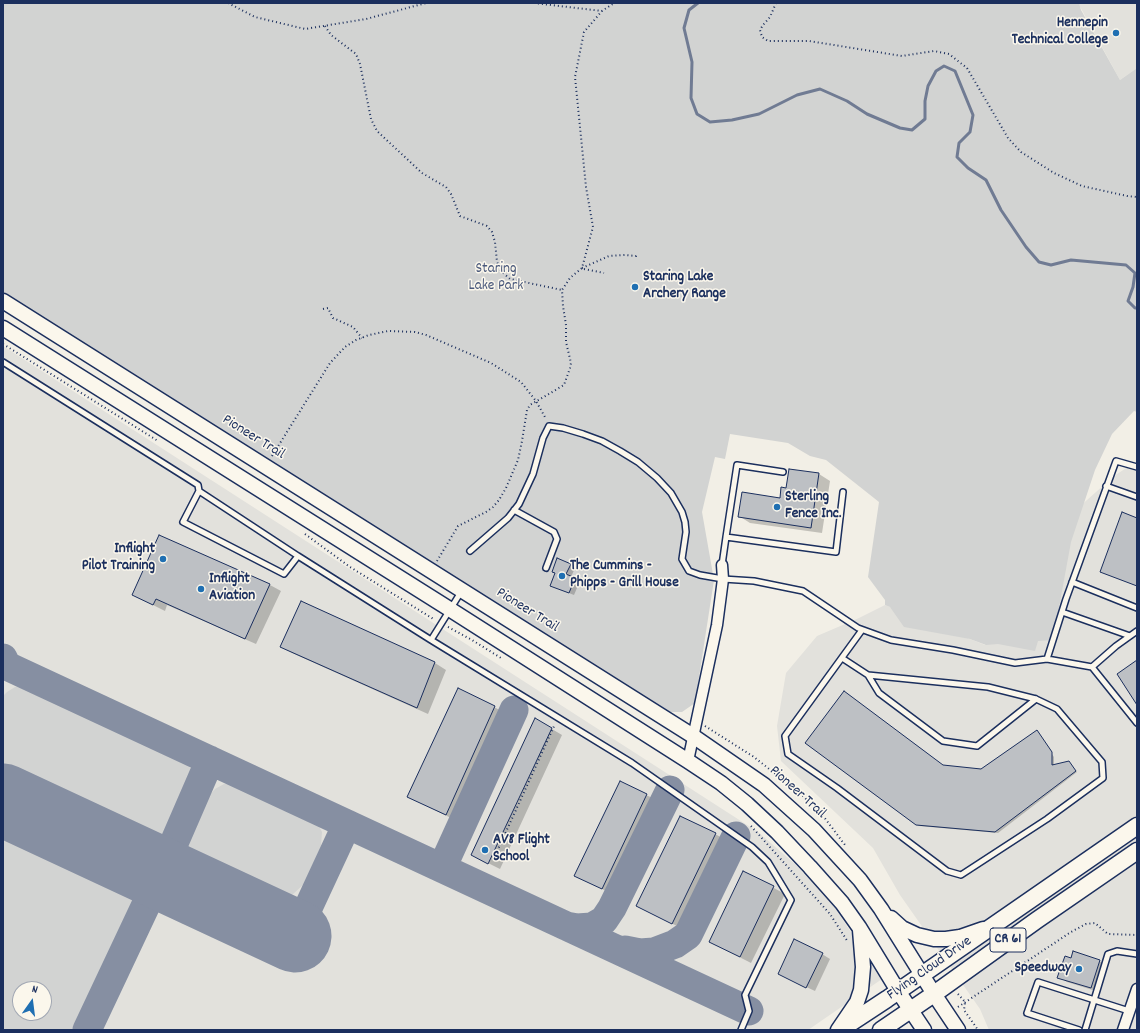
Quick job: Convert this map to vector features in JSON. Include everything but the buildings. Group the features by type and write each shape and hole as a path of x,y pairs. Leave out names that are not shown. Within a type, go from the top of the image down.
{"main road":[{"name":"Pioneer Trail","path":"3,301 693,736 764,785 814,830 860,880 881,909 958,1030"},
{"path":"3,328 451,610 721,783 747,804 777,832 842,903 859,927 924,1030"},
{"name":"Flying Cloud Drive","path":"839,1030 1137,826"},
{"name":"Flying Cloud Drive","path":"881,1030 1137,851"},
{"path":"881,909 902,928 917,935 934,939 960,937 994,924"},
{"path":"839,1030 857,1002 861,990 863,967 859,927"}],"street":[{"path":"688,761 717,625 723,579 722,565"},
{"path":"1123,1030 1137,989"}],"lane":[{"path":"3,362 198,485 199,491 183,522 284,574 298,556"},
{"path":"470,551 508,518 519,504 533,474 543,438 549,426 577,432 602,442 638,462 657,478 671,493 682,512 686,532 682,559 684,565 689,571 700,575 723,579 754,581 803,591 862,630 891,640 953,650 1015,663 1047,659 1092,668 1137,723"},
{"path":"1047,659 1072,582 1116,460 1137,467"},
{"path":"722,565 737,466 782,472"},
{"path":"1106,486 1137,498"},
{"path":"199,491 431,640 632,763 752,847 768,862 791,900 745,995 749,1011 741,1030"},
{"path":"726,537 836,552 843,492"},
{"path":"514,510 554,532 557,539 546,568"},
{"path":"1072,582 1137,608"},
{"path":"431,640 462,591"},
{"path":"1062,612 1130,636"},
{"path":"862,630 785,736 788,754 837,788 948,871 961,875 1047,819 1103,778 1102,762 1057,709 1036,699 988,687 868,675"},
{"path":"1092,668 1116,646 1137,631"},
{"path":"842,658 868,675 879,692 943,741 977,746 1036,699"},
{"path":"1085,1030 1108,954 1117,951 1137,954"},
{"path":"1079,1030 1027,1013 1038,982 1129,1011"}],"path":[{"path":"228,3 255,17 305,29 366,19 426,3"},
{"path":"534,3 602,12"},
{"path":"582,268 593,227 586,187 575,77 584,32 602,12 614,3"},
{"path":"776,3 770,16 762,24 760,30 762,37 768,41 809,41 902,56 934,51 949,54 967,68 1008,138 1021,152 1054,173 1082,186 1137,197"},
{"path":"325,26 331,35 356,54 360,64 371,119 377,131 422,173 446,187 451,194 460,216 487,226 492,232 495,242 496,262 501,271 510,279 562,290"},
{"path":"437,561 458,526 486,512 499,500 518,460 527,410 530,405 564,385 571,364 566,342 566,325 562,290 570,278 582,268 609,256 636,256 637,254"},
{"path":"582,268 604,273"},
{"path":"323,309 328,308 332,318 353,327 362,338"},
{"path":"271,457 330,362 345,347 369,334 393,331 415,332 426,335 491,363 521,382 536,401 549,426"},
{"path":"3,344 158,441"},
{"path":"299,530 350,567 424,615 472,640 505,660"},
{"path":"493,854 495,856 558,718"},
{"path":"747,822 830,914 843,933 850,947"},
{"path":"947,1013 1071,932 1086,924 1094,922 1108,934 1137,935"}],"shaded area":[{"name":"Hennepin Technical College","path":"1078,3 1137,3 1137,68 1120,80"},
{"path":"3,346 758,832 795,864 835,908 882,979 808,1030 3,1030"},
{"path":"1137,461 1137,1030 989,1030 980,1009 900,895 873,848 781,761 777,726 786,673 817,636 885,605 985,645 1064,566 1078,508 1114,476"}],"green space":[{"name":"Staring Lake Park","path":"3,3 1079,3 1081,10 1120,80 1137,68 1137,412 1134,411 1112,434 1095,470 1071,542 1053,640 1038,641 1035,651 998,644 986,645 970,639 904,627 890,607 885,605 885,600 868,577 879,502 826,460 810,456 788,443 730,434 725,459 715,457 702,512 714,580 695,703 682,712 669,712 3,293"},
{"path":"23,685 31,687 179,756 186,761 191,769 193,777 192,783 170,831 165,837 152,843 144,843 3,778 3,696 15,687"},
{"path":"231,783 241,785 312,818 318,824 322,832 321,846 304,884 293,894 284,899 265,899 191,863 188,856 188,841 209,796 215,789 224,784"},
{"path":"3,818 121,873 132,882 136,894 133,907 77,1030 3,1030"}],"waterway":[{"path":"698,3 689,10 684,28 692,62 691,98 697,114 710,122 732,120 759,114 797,95 820,89 847,101 867,114 900,128 912,130 925,119 925,101 928,86 936,71 944,66 955,71 973,115 970,132 959,143 957,157 968,168 986,180 1001,210 1026,247 1039,262 1051,265 1071,260 1126,265 1135,273 1133,287 1128,301 1135,308 1137,308"}],"taxiway":[{"path":"3,658 7,666 749,1011"},
{"path":"442,868 514,710"},
{"path":"87,1030 161,873 210,760"},
{"path":"566,926 577,928 592,927 604,920 612,908 670,790"},
{"path":"295,936 347,824"},
{"path":"625,950 640,953 654,952 675,944 688,935 736,836"}],"runway":[{"path":"3,800 295,936"}],"place":[{"name":"Hennepin Technical College","path":"1116,33"},
{"name":"Staring Lake Archery Range","path":"635,287"},
{"name":"Sterling Fence Inc.","path":"777,507"},
{"name":"Inflight Pilot Training","path":"163,559"},
{"name":"The Cummins - Phipps - Grill House","path":"562,576"},
{"name":"Inflight Aviation","path":"201,589"},
{"name":"AV8 Flight School","path":"485,850"},
{"name":"Speedway","path":"1079,969"}]}
